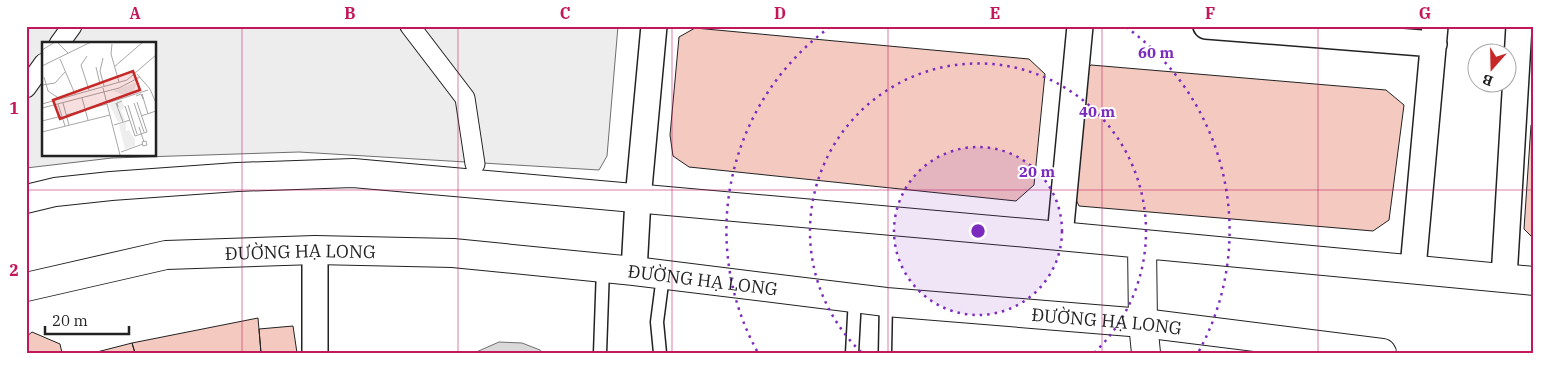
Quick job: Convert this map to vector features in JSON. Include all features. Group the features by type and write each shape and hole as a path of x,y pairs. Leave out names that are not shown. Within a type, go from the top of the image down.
{"street":[{"path":"60,42 72,26"},
{"path":"410,26 465,98 475,164"},
{"path":"634,271 638,199 654,26"},
{"path":"1060,236 1080,26"},
{"path":"1206,26 1434,35 1413,268"},
{"path":"1504,278 1523,43"},
{"path":"26,88 42,66"},
{"path":"26,199 55,192 111,186 237,177 352,173 1413,268 1534,281"},
{"path":"1142,245 1143,323 1146,353"},
{"path":"315,250 315,353"},
{"name":"ĐƯỜNG HẠ LONG","path":"26,287 166,255 315,250 453,253 634,271 886,302 1143,323 1382,353"}],"lane":[{"path":"600,353 603,268"},
{"path":"660,353 657,322 663,276"},
{"path":"852,353 855,298"},
{"path":"885,353 886,302"}],"shaded area":[{"path":"26,26 618,26 607,156 599,170 299,152 112,158 26,168"},
{"path":"499,342 522,343 540,350 542,353 474,353"}],"building":[{"path":"695,28 1029,59 1045,74 1034,185 1016,201 689,167 673,156 670,135 679,37"},
{"path":"1091,65 1386,90 1404,105 1389,220 1373,231 1079,206 1071,189 1077,74"},
{"path":"1534,123 1534,239 1524,229 1531,125"},
{"path":"258,318 261,353 135,353 132,343"},
{"path":"293,326 297,353 261,353 259,329"},
{"path":"32,332 60,344 62,353 26,353 26,337"},
{"path":"132,343 135,353 93,353"}]}
